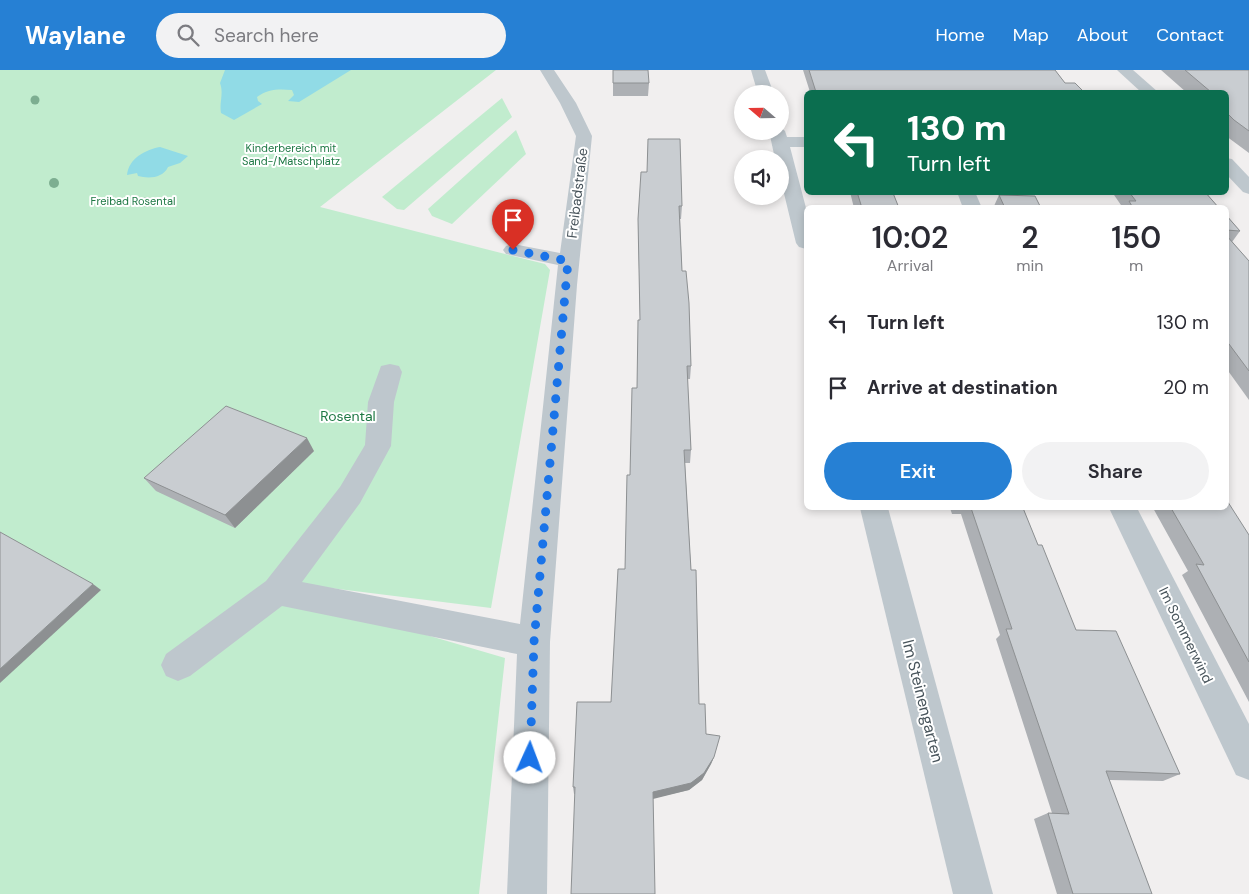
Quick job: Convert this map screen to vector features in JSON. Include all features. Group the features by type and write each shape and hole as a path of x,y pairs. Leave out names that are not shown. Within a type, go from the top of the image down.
{"street":[{"name":"Freibadstraße","path":"526,894 534,642 568,261 584,136 568,103 547,70"},
{"path":"758,70 763,85"},
{"path":"1124,70 1148,90"},
{"path":"789,139 804,142"},
{"path":"780,140 804,235"},
{"path":"1229,166 1249,188"},
{"path":"513,250 568,261"},
{"path":"178,665 277,591 350,496 378,446 381,402 390,372"},
{"name":"Im Steinengarten","path":"875,510 973,894"},
{"name":"Im Sommerwind","path":"1123,510 1249,762"},
{"path":"277,591 534,642"}],"green space":[{"path":"0,70 496,70 320,207 545,264 550,270 491,608 290,583 280,592 505,658 479,894 0,894"},
{"path":"502,98 512,117 404,210 397,209 382,197"},
{"path":"516,130 526,154 452,224 432,216 428,209"}],"water":[{"path":"225,70 351,70 299,102 288,101 294,95 292,90 265,92 257,97 258,101 262,104 234,120 221,113 222,91 220,83"},
{"path":"160,147 188,156 180,163 168,167 166,171 155,177 142,177 138,176 137,173 127,175 134,159 149,150"}],"building":[{"path":"613,70 648,70 649,83 613,83"},
{"path":"809,70 1055,70 1065,83 1075,83 1082,90 815,90"},
{"path":"1185,70 1249,70 1249,131 1229,115 1229,90 1209,90"},
{"path":"648,139 680,139 682,206 679,206 682,271 686,271 691,366 687,366 691,450 684,450 691,570 696,570 699,704 705,704 706,734 720,736 714,757 704,773 691,783 653,792 655,894 571,894 577,702 611,702 618,569 625,569 627,475 630,475 632,388 637,388 638,320 640,320 638,219 641,172 647,172"},
{"path":"858,195 894,195 898,205 861,205"},
{"path":"999,195 1035,196 1040,205 1004,205"},
{"path":"1131,195 1208,195 1216,205 1131,205 1129,201 1136,201"},
{"path":"1229,218 1240,231 1229,230"},
{"path":"1229,238 1249,261 1249,371 1229,344"},
{"path":"226,406 307,438 225,515 144,478"},
{"path":"1229,504 1249,535 1249,662 1196,564 1204,565 1172,510 1229,510"},
{"path":"972,510 1024,510 1038,545 1042,545 1076,630 1116,631 1180,774 1106,771 1152,894 1073,894 1048,813 1069,814 1006,629 1012,629"},
{"path":"0,532 93,584 0,669"}],"route":[{"path":"513,250 568,261 534,642 530,758"}],"park label":[{"name":"Kinderbereich mit Sand-/Matschplatz","path":"291,154"},
{"name":"Freibad Rosental","path":"133,201"},
{"name":"Rosental","path":"348,416"}]}
